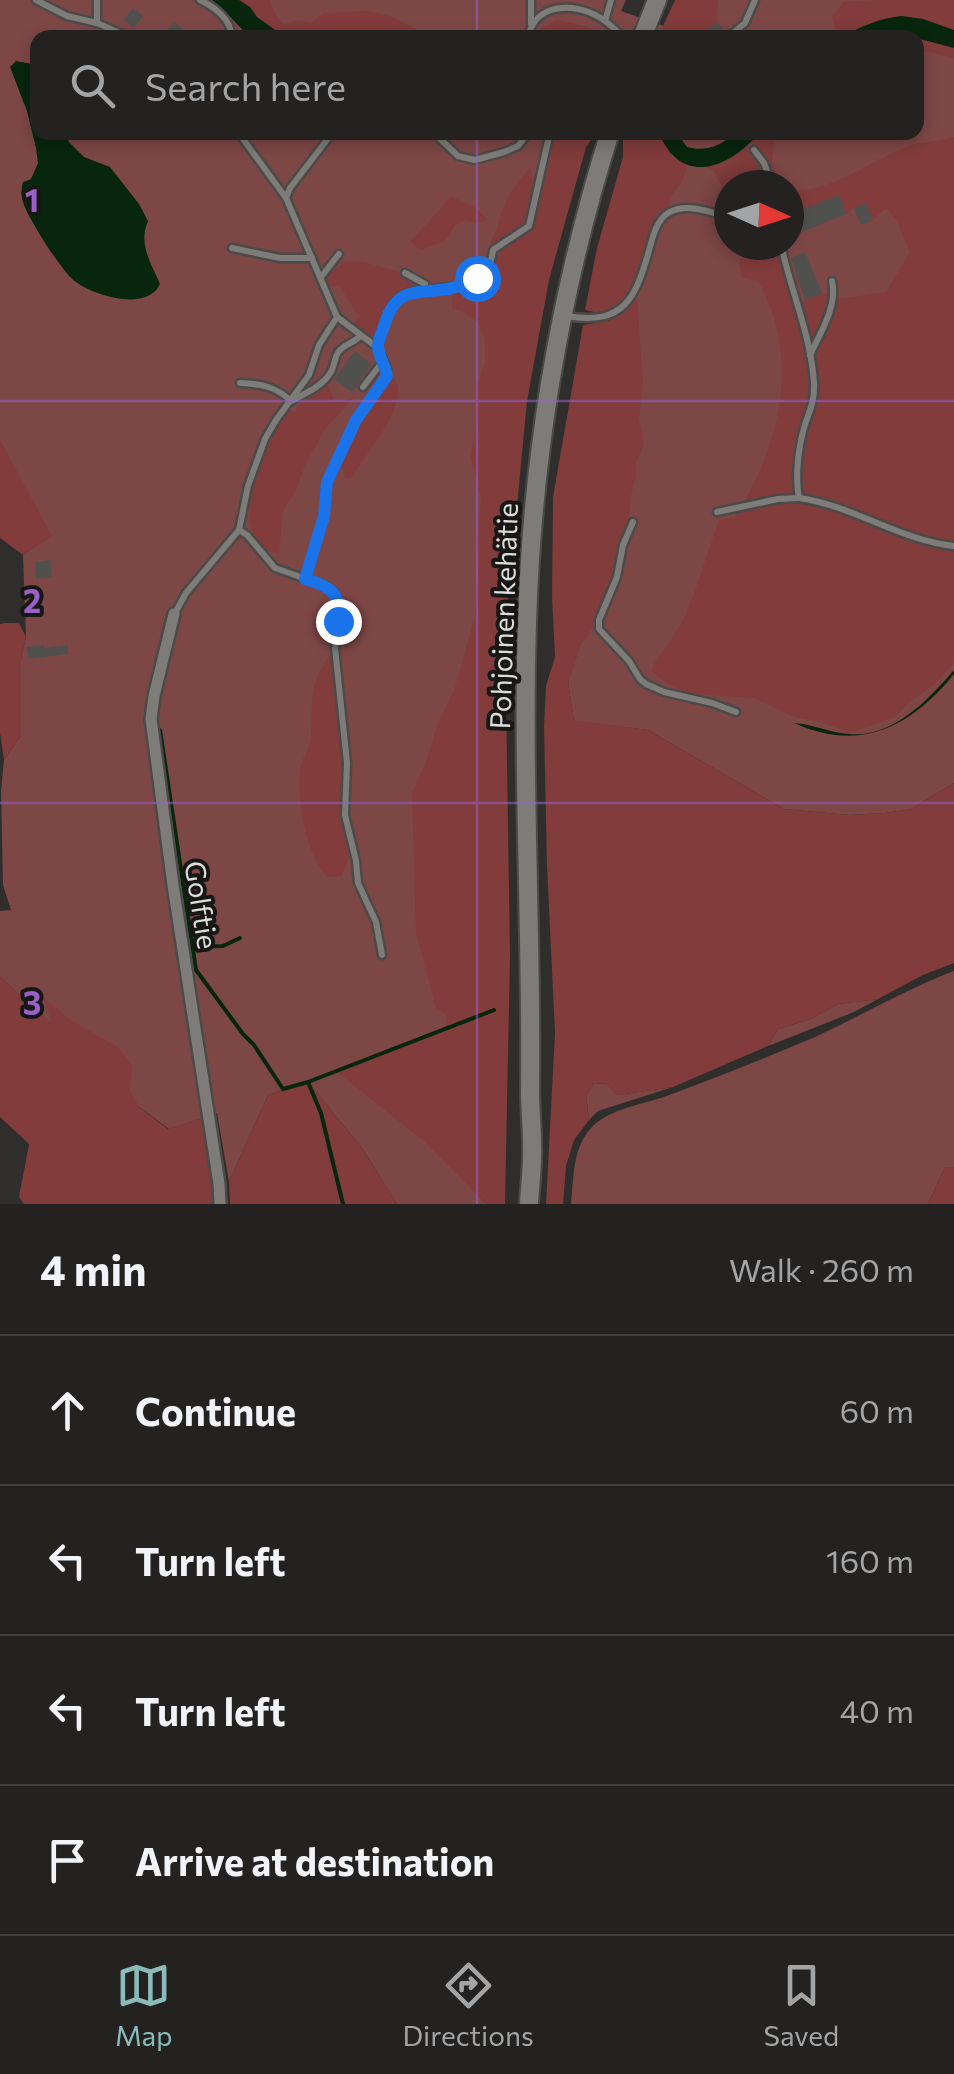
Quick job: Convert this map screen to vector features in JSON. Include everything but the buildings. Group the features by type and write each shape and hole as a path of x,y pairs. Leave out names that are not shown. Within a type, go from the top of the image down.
{"main road":[{"path":"645,30 656,0"},
{"name":"Pohjoinen kehätie","path":"529,1204 532,1146 526,749 532,530 551,376 582,230 608,140"},
{"name":"Pohjoinen kehätie","path":"520,1204 530,1110"}],"street":[{"name":"Golftie","path":"174,614 150,719 220,1204"}],"lane":[{"path":"36,0 67,16 112,30"},
{"path":"96,0 98,24"},
{"path":"200,0 224,16 232,30"},
{"path":"530,30 531,0"},
{"path":"737,30 745,23 755,0"},
{"path":"605,21 610,2"},
{"path":"531,26 544,12 562,7 582,10 615,30"},
{"path":"244,140 286,198 338,317 378,348 387,376 356,420 327,482 324,516 305,579"},
{"path":"286,198 325,140"},
{"path":"441,140 458,156 476,160 518,146 523,140"},
{"path":"405,272 425,284 448,289 487,271 493,250 529,226 548,140"},
{"path":"754,150 767,170"},
{"path":"563,315 584,319 617,312 640,278 654,234 668,213 687,208 714,213"},
{"path":"232,248 280,258 312,258"},
{"path":"321,276 339,254"},
{"path":"785,260 814,384 813,407 804,430 796,481 799,498"},
{"path":"810,357 832,306 832,281"},
{"path":"378,348 392,306 398,298 425,284"},
{"path":"174,614 186,593 239,530 248,486 265,439 308,375 319,345 338,317"},
{"path":"290,401 326,379 341,349 360,336"},
{"path":"363,387 383,361"},
{"path":"240,382 264,384 290,401"},
{"path":"717,512 778,499 820,501 927,543 954,546"},
{"path":"634,522 623,545 617,577 602,610 599,629 646,684 736,712"},
{"path":"239,530 274,568 326,586 338,600 335,648 347,763 345,814 358,882 376,922 382,955"}],"shaded area":[{"path":"0,0 626,0 621,11 676,30 30,30 30,140 573,140 512,316 451,1027 426,1142 487,1204 397,1204 362,1148 308,1082 268,1095 229,1182 217,1113 169,1129 99,1077 54,1026 0,977 0,911 11,910 3,885 1,791 4,760 21,736 21,659 26,637 23,555 51,536 0,479"},
{"path":"212,0 239,0 275,30 243,30"},
{"path":"239,0 269,0 283,24 299,20 311,23 324,13 367,11 390,16 417,30 276,30"},
{"path":"675,0 718,0 717,22 708,30 663,30"},
{"path":"705,0 954,0 954,783 911,809 885,813 849,815 784,809 648,730 574,721 568,682 581,642 622,275 676,140 924,140 924,30 689,30"},
{"path":"954,0 954,30 921,20 896,18 858,30 836,30 832,17 843,2"},
{"path":"886,19 923,19 954,30 954,48 924,40 924,30 855,30"},
{"path":"556,20 596,30 540,30"},
{"path":"924,40 954,48 954,58 924,51"},
{"path":"16,61 30,64 30,123 27,111 10,67"},
{"path":"954,137 954,663 895,717 849,733 795,717 754,698 693,694 676,688 651,670 685,616 720,519 734,518 750,491 763,462 780,402 779,340 771,310 758,281 742,278 739,261 780,260 795,310 805,300 822,293 838,299 886,292 910,252 897,221 886,208 873,220 865,203 846,214 839,195 804,209 804,190 849,176 919,144"},
{"path":"34,140 68,140 84,157 110,167 148,221 144,238 160,284 153,293 133,299 108,296 76,282 63,269 24,205 23,182 31,179 38,163"},
{"path":"550,140 591,140 549,280 527,401 505,632 510,956 505,1204 487,1204 425,1142 336,1071 435,1033 446,1025 446,1014 436,1009 416,932 412,793 455,688 475,616 481,500 471,457 477,417 476,387 485,363 485,339 478,322 452,308 452,292 488,276 502,249 531,231"},
{"path":"623,140 663,140 673,158 687,163 668,209 651,232 632,288 624,300 602,312 585,310 597,248 623,157"},
{"path":"663,140 682,140 687,147 700,149 725,140 753,140 734,156 706,167 680,161"},
{"path":"774,140 774,170 769,170 762,153 750,142"},
{"path":"744,146 764,170 714,172 706,167 717,165"},
{"path":"530,168 533,190 527,225 493,245 490,242 505,203"},
{"path":"451,197 471,205 487,220 465,220 455,225 445,241 421,250 410,242"},
{"path":"344,262 363,262 397,271 420,287 396,298 374,338 353,324 359,317 339,285 329,288 325,277"},
{"path":"637,297 643,384 639,418 644,444 636,462 629,523 614,577 598,618 581,643 568,682 574,720 648,730 784,809 849,815 885,813 911,809 954,783 954,963 878,999 838,1004 811,1019 778,1029 768,1046 673,1087 618,1095 607,1084 594,1083 586,1095 589,1120 574,1140 566,1166 563,1204 546,1204 555,1033 544,726 546,686 555,657 553,497 583,325 611,320"},
{"path":"390,371 398,385 394,408 351,478 345,478 340,456 351,431 388,380"},
{"path":"324,383 334,401 354,397 325,429 283,510 279,554 264,547 254,536 250,520 253,484 264,450 288,409 295,412 304,397"},
{"path":"0,440 52,536 23,555 0,538"},
{"path":"19,623 26,637 21,659 21,736 4,760 0,733 0,624"},
{"path":"330,655 342,758 341,820 350,855 342,876 328,877 308,841 300,779 310,741 315,685"},
{"path":"954,670 920,708 883,730 841,735 794,723 849,734 880,730 908,715"},
{"path":"954,971 954,1167 945,1167 928,1204 571,1204 578,1152 587,1133 602,1119 801,1043"},
{"path":"0,977 52,1024 43,997 69,1019 119,1048 132,1066 130,1091 139,1107 168,1129 202,1118 216,1204 24,1204 19,1197 29,1144 0,1117"},
{"path":"878,999 768,1046 778,1029 811,1019 838,1004"},
{"path":"308,1082 362,1148 397,1204 230,1204 229,1182 268,1095"},
{"path":"594,1083 607,1084 618,1095 673,1087 598,1111 589,1120 586,1095"},
{"path":"945,1167 954,1167 954,1204 928,1204"}],"waterway":[{"path":"160,730 196,970 283,1089 308,1082 321,1113 343,1204"},
{"path":"192,947 223,946 240,938"},
{"path":"308,1082 494,1010"}],"route":[{"path":"338,621 340,609 334,593 305,579 324,516 327,482 366,402 387,376 378,348 386,320 398,298 406,294 448,289 477,278"}]}
